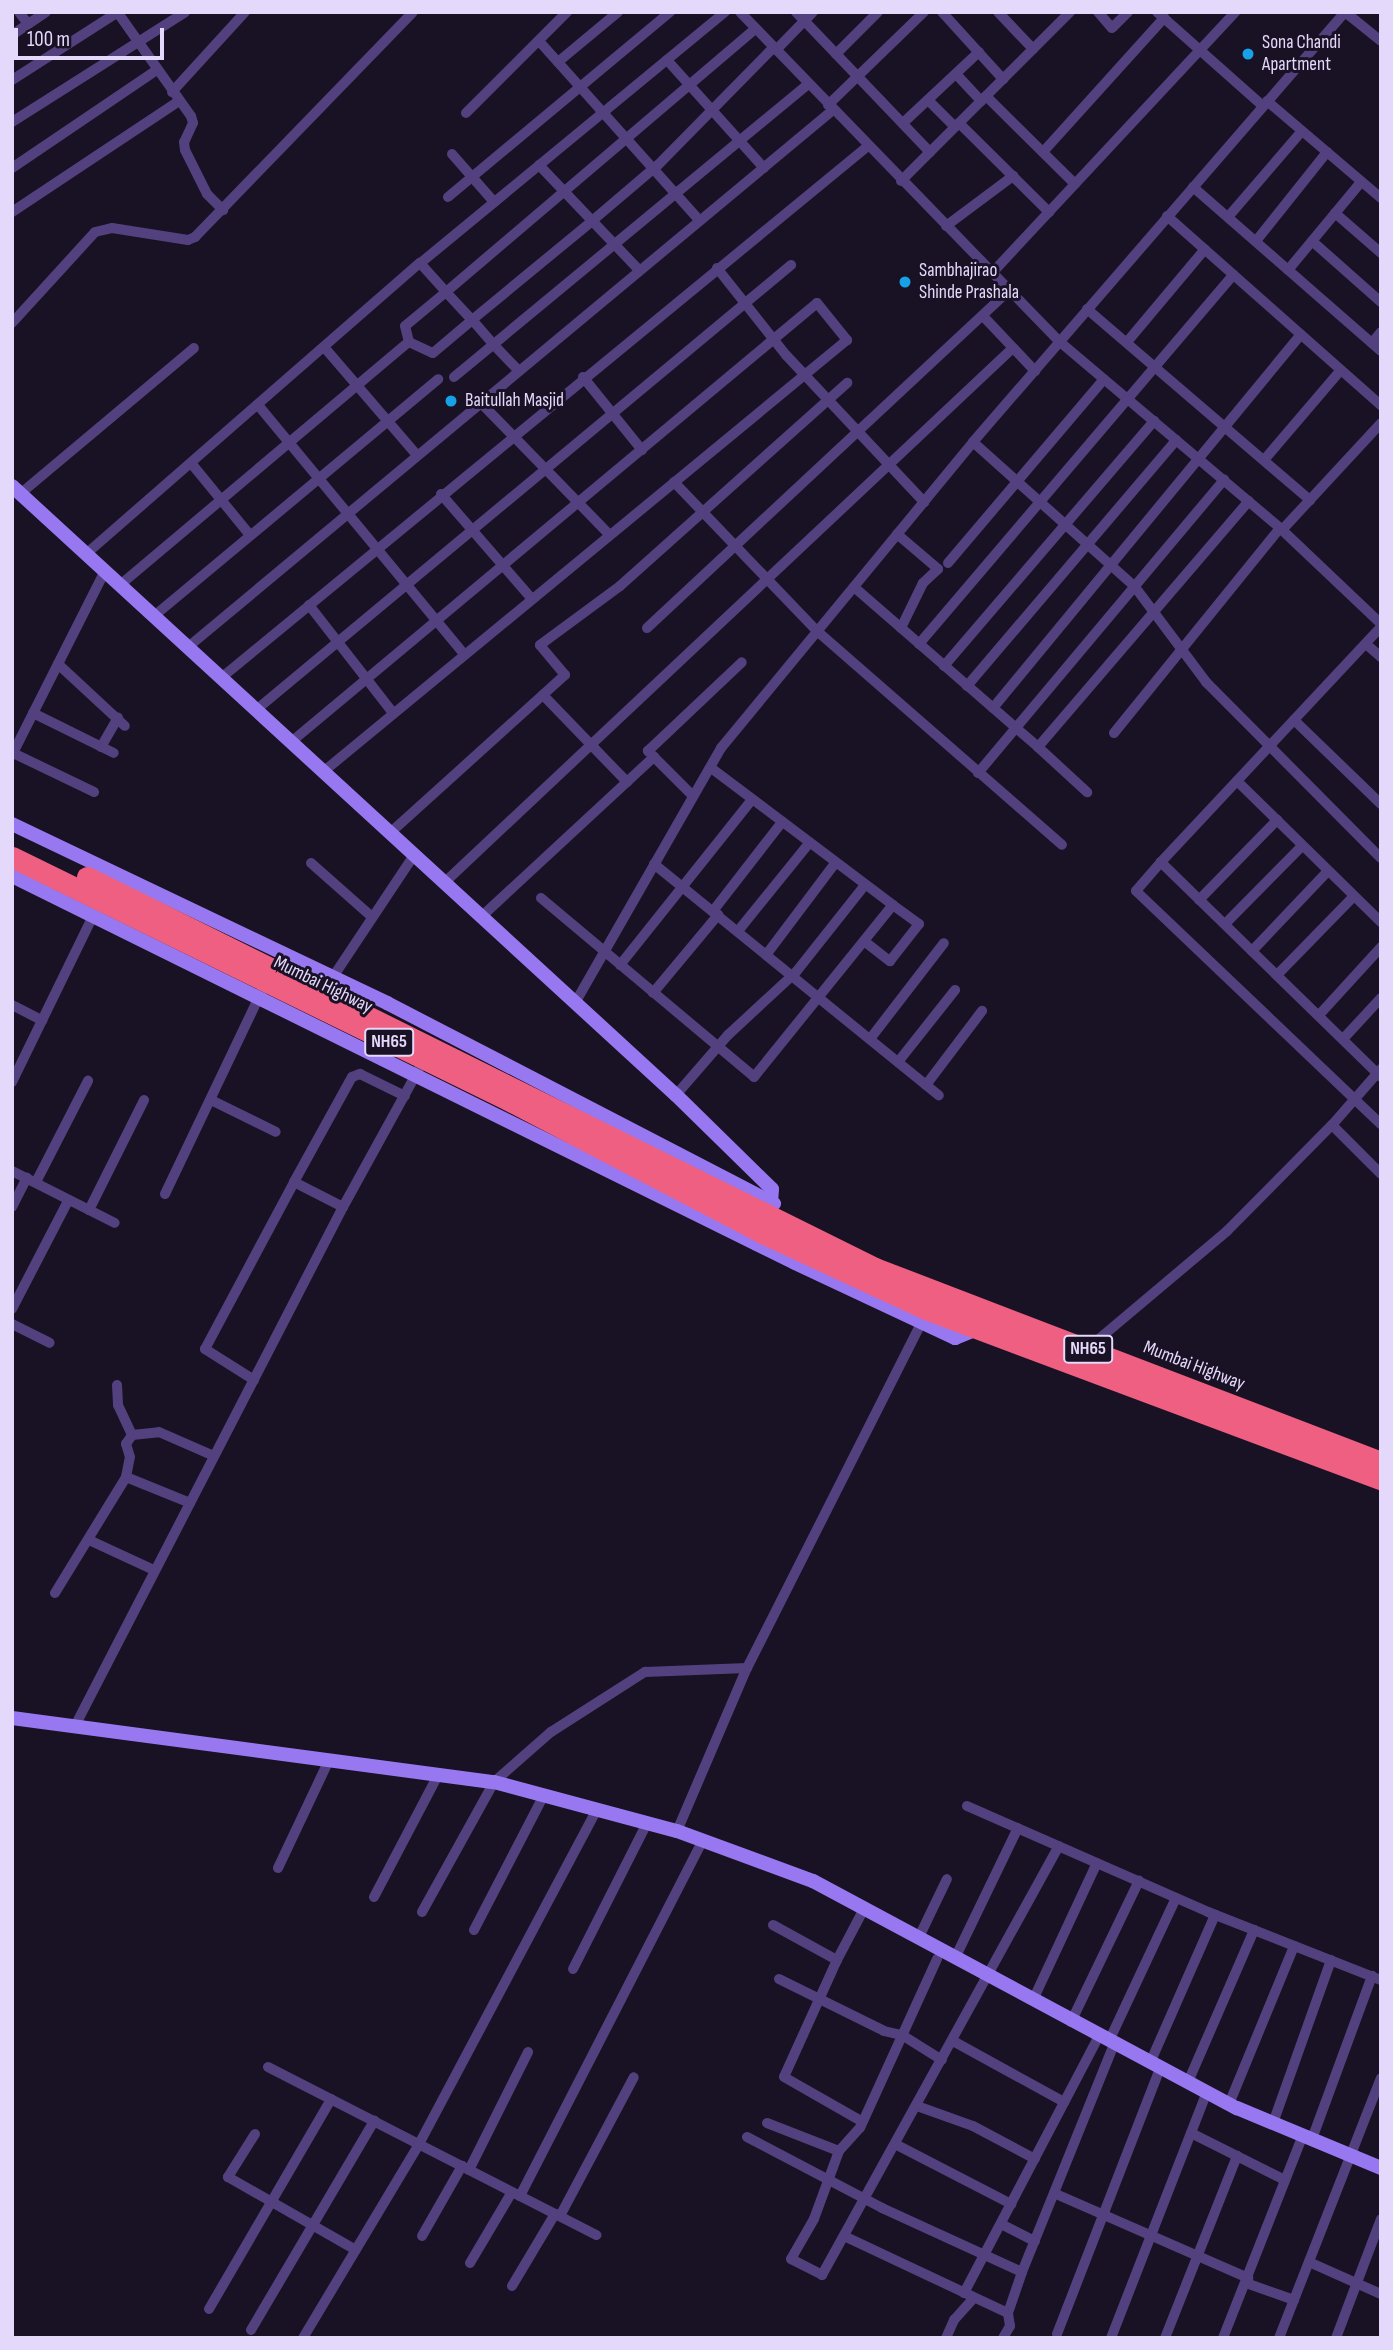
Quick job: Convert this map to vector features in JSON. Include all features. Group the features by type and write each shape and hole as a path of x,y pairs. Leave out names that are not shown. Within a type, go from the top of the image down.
{"highway":[{"name":"Mumbai Highway","path":"12,842 327,985 738,1200 766,1224"},
{"name":"Mumbai Highway","path":"12,857 97,907 420,1068 766,1224 799,1230 875,1268 1381,1462"},
{"name":"NH65","path":"766,1224 925,1316 977,1329 1381,1479"}],"street":[{"path":"19,12 28,24"},
{"path":"12,35 46,12"},
{"path":"12,80 118,12 193,123 184,142 185,150 207,194 223,209"},
{"path":"12,122 137,39 185,12"},
{"path":"12,212 175,96 245,12"},
{"path":"12,323 95,232 122,229 188,240 223,209 413,12"},
{"path":"466,113 567,12"},
{"path":"558,62 618,12"},
{"path":"448,197 670,12"},
{"path":"86,554 420,263 725,12"},
{"path":"740,12 830,108 1060,342 1281,529 1381,626 1136,891 1381,1124"},
{"path":"796,12 930,152"},
{"path":"755,29 565,193 405,326 410,342 433,353 653,169 813,12"},
{"path":"836,54 878,12"},
{"path":"188,648 480,401 764,168 830,108 858,76 924,12"},
{"path":"942,12 1003,79"},
{"path":"998,12 1033,49"},
{"path":"901,181 1070,12"},
{"path":"1098,12 1112,28 1128,12"},
{"path":"992,273 1235,12"},
{"path":"575,1003 710,767 817,631 974,442 1345,12 1381,41"},
{"path":"1043,152 1160,15 1381,198"},
{"path":"540,41 700,221"},
{"path":"903,123 979,52"},
{"path":"667,60 764,168"},
{"path":"12,168 157,70"},
{"path":"956,74 1075,184"},
{"path":"454,377 616,246 807,84"},
{"path":"928,100 1049,212"},
{"path":"1228,217 1302,131"},
{"path":"221,678 512,434 868,146"},
{"path":"1256,242 1327,152"},
{"path":"452,154 494,202"},
{"path":"539,165 640,271"},
{"path":"946,226 1013,176"},
{"path":"1288,270 1361,181"},
{"path":"1193,187 1381,351"},
{"path":"1335,213 1381,253"},
{"path":"1167,216 1381,405"},
{"path":"1312,241 1381,302"},
{"path":"1127,342 1205,249"},
{"path":"420,263 518,370"},
{"path":"256,710 405,583 791,265"},
{"path":"717,268 773,340 924,502"},
{"path":"919,644 1233,275"},
{"path":"647,628 1009,291"},
{"path":"291,742 817,303 847,340 323,772"},
{"path":"1087,309 1310,499"},
{"path":"984,316 1035,371"},
{"path":"1372,343 1381,332"},
{"path":"993,708 1301,334"},
{"path":"120,585 410,342"},
{"path":"324,347 417,455"},
{"path":"12,824 327,985 766,1224 772,1189 676,1096 16,490 194,348"},
{"path":"444,883 1013,348"},
{"path":"1264,460 1341,370"},
{"path":"583,377 642,450"},
{"path":"154,616 439,379"},
{"path":"948,564 1104,379"},
{"path":"390,833 565,675 540,645 620,586 847,383"},
{"path":"480,401 609,534"},
{"path":"258,405 464,654"},
{"path":"944,666 1154,421"},
{"path":"1114,733 1281,529 1381,423"},
{"path":"967,686 1176,439"},
{"path":"974,442 1135,587 1182,649 1268,748 1381,858"},
{"path":"191,463 250,535"},
{"path":"978,773 1224,481"},
{"path":"674,482 817,631 1062,845"},
{"path":"441,494 531,598"},
{"path":"1038,747 1249,501"},
{"path":"897,534 938,569 923,583 901,628"},
{"path":"94,792 13,754 105,571"},
{"path":"854,587 1087,792"},
{"path":"309,605 393,713"},
{"path":"1366,644 1381,657"},
{"path":"693,796 648,751 742,662"},
{"path":"58,664 121,722 101,747"},
{"path":"543,695 594,743 627,782"},
{"path":"33,713 114,753"},
{"path":"1294,720 1381,804"},
{"path":"481,917 654,757"},
{"path":"710,767 750,802 810,842 919,925 890,961 864,941"},
{"path":"1237,781 1381,922"},
{"path":"620,965 750,802"},
{"path":"1199,900 1277,820"},
{"path":"653,993 782,822"},
{"path":"738,931 810,842"},
{"path":"1225,924 1303,846"},
{"path":"327,985 414,855"},
{"path":"766,955 836,862"},
{"path":"1087,1349 1227,1231 1380,1073 1161,862"},
{"path":"311,863 371,916"},
{"path":"654,864 939,1096"},
{"path":"1252,951 1328,871"},
{"path":"12,876 97,907 12,1082"},
{"path":"676,1096 718,1047 791,975 865,885"},
{"path":"1277,975 1354,896"},
{"path":"541,898 754,1077 892,905"},
{"path":"870,1039 944,943"},
{"path":"1319,1015 1381,947"},
{"path":"165,1194 263,990"},
{"path":"898,1062 956,990"},
{"path":"1343,1039 1381,998"},
{"path":"12,1006 42,1020"},
{"path":"926,1085 982,1011"},
{"path":"76,1724 343,1207 420,1068"},
{"path":"254,1380 205,1349 352,1077 360,1074 405,1096"},
{"path":"12,1207 31,1180 88,1081"},
{"path":"89,1210 144,1100"},
{"path":"211,1100 276,1132"},
{"path":"1332,1125 1381,1174"},
{"path":"12,1171 115,1223"},
{"path":"294,1182 343,1207"},
{"path":"12,1309 68,1201"},
{"path":"677,1831 747,1668 925,1316"},
{"path":"12,1324 50,1343"},
{"path":"117,1385 118,1405 132,1435"},
{"path":"55,1593 126,1477 130,1457 126,1444 132,1435 159,1432 214,1456"},
{"path":"126,1477 190,1503"},
{"path":"89,1540 154,1570"},
{"path":"422,1912 494,1782 551,1732 645,1672 747,1668"},
{"path":"12,1718 76,1724 328,1762 494,1782 677,1831 813,1881 920,1936 1071,2022 1229,2104 1381,2168"},
{"path":"278,1868 328,1762"},
{"path":"374,1897 438,1775"},
{"path":"474,1930 544,1795"},
{"path":"967,1806 1215,1915 1376,1978 1307,2137 1285,2180 1223,2338"},
{"path":"303,2338 419,2144 597,1809"},
{"path":"573,1969 647,1823"},
{"path":"956,1956 1018,1828"},
{"path":"470,2263 516,2194 702,1842"},
{"path":"937,1959 861,2121 839,2151 814,2219 791,2259 822,2275 990,1976 1059,1846"},
{"path":"1032,2000 1097,1863"},
{"path":"920,1936 947,1878"},
{"path":"1071,2022 1139,1881"},
{"path":"1003,2338 1010,2326 1008,2313 1022,2272 1056,2194 1107,2040 1176,1898"},
{"path":"861,2121 784,2077 819,1997 865,1907"},
{"path":"1059,2336 1155,2065 1215,1915"},
{"path":"773,1925 837,1960"},
{"path":"1188,2082 1254,1930"},
{"path":"1229,2104 1294,1946"},
{"path":"1273,2123 1331,1960"},
{"path":"779,1979 884,2031 902,2035 943,2060"},
{"path":"946,2338 969,2295 985,2253 1065,2102 1107,2040"},
{"path":"953,2041 1065,2102"},
{"path":"422,2236 466,2168 528,2052"},
{"path":"268,2067 596,2235"},
{"path":"512,2286 558,2215 635,2077"},
{"path":"1279,2338 1381,2078"},
{"path":"1111,2338 1207,2092"},
{"path":"209,2309 331,2099"},
{"path":"917,2106 973,2126 1035,2159"},
{"path":"251,2330 373,2121"},
{"path":"767,2123 839,2151"},
{"path":"1191,2133 1285,2180"},
{"path":"255,2134 228,2177 356,2250"},
{"path":"747,2137 864,2199 1022,2272"},
{"path":"895,2144 1011,2204"},
{"path":"1165,2338 1237,2156"},
{"path":"1056,2194 1294,2300"},
{"path":"1336,2338 1381,2219"},
{"path":"1000,2224 1035,2241"},
{"path":"844,2236 1008,2313"},
{"path":"1309,2262 1381,2294"}],"place":[{"name":"Sona Chandi Apartment","path":"1248,54"},
{"name":"Sambhajirao Shinde Prashala","path":"905,282"},
{"name":"Baitullah Masjid","path":"451,401"}]}
